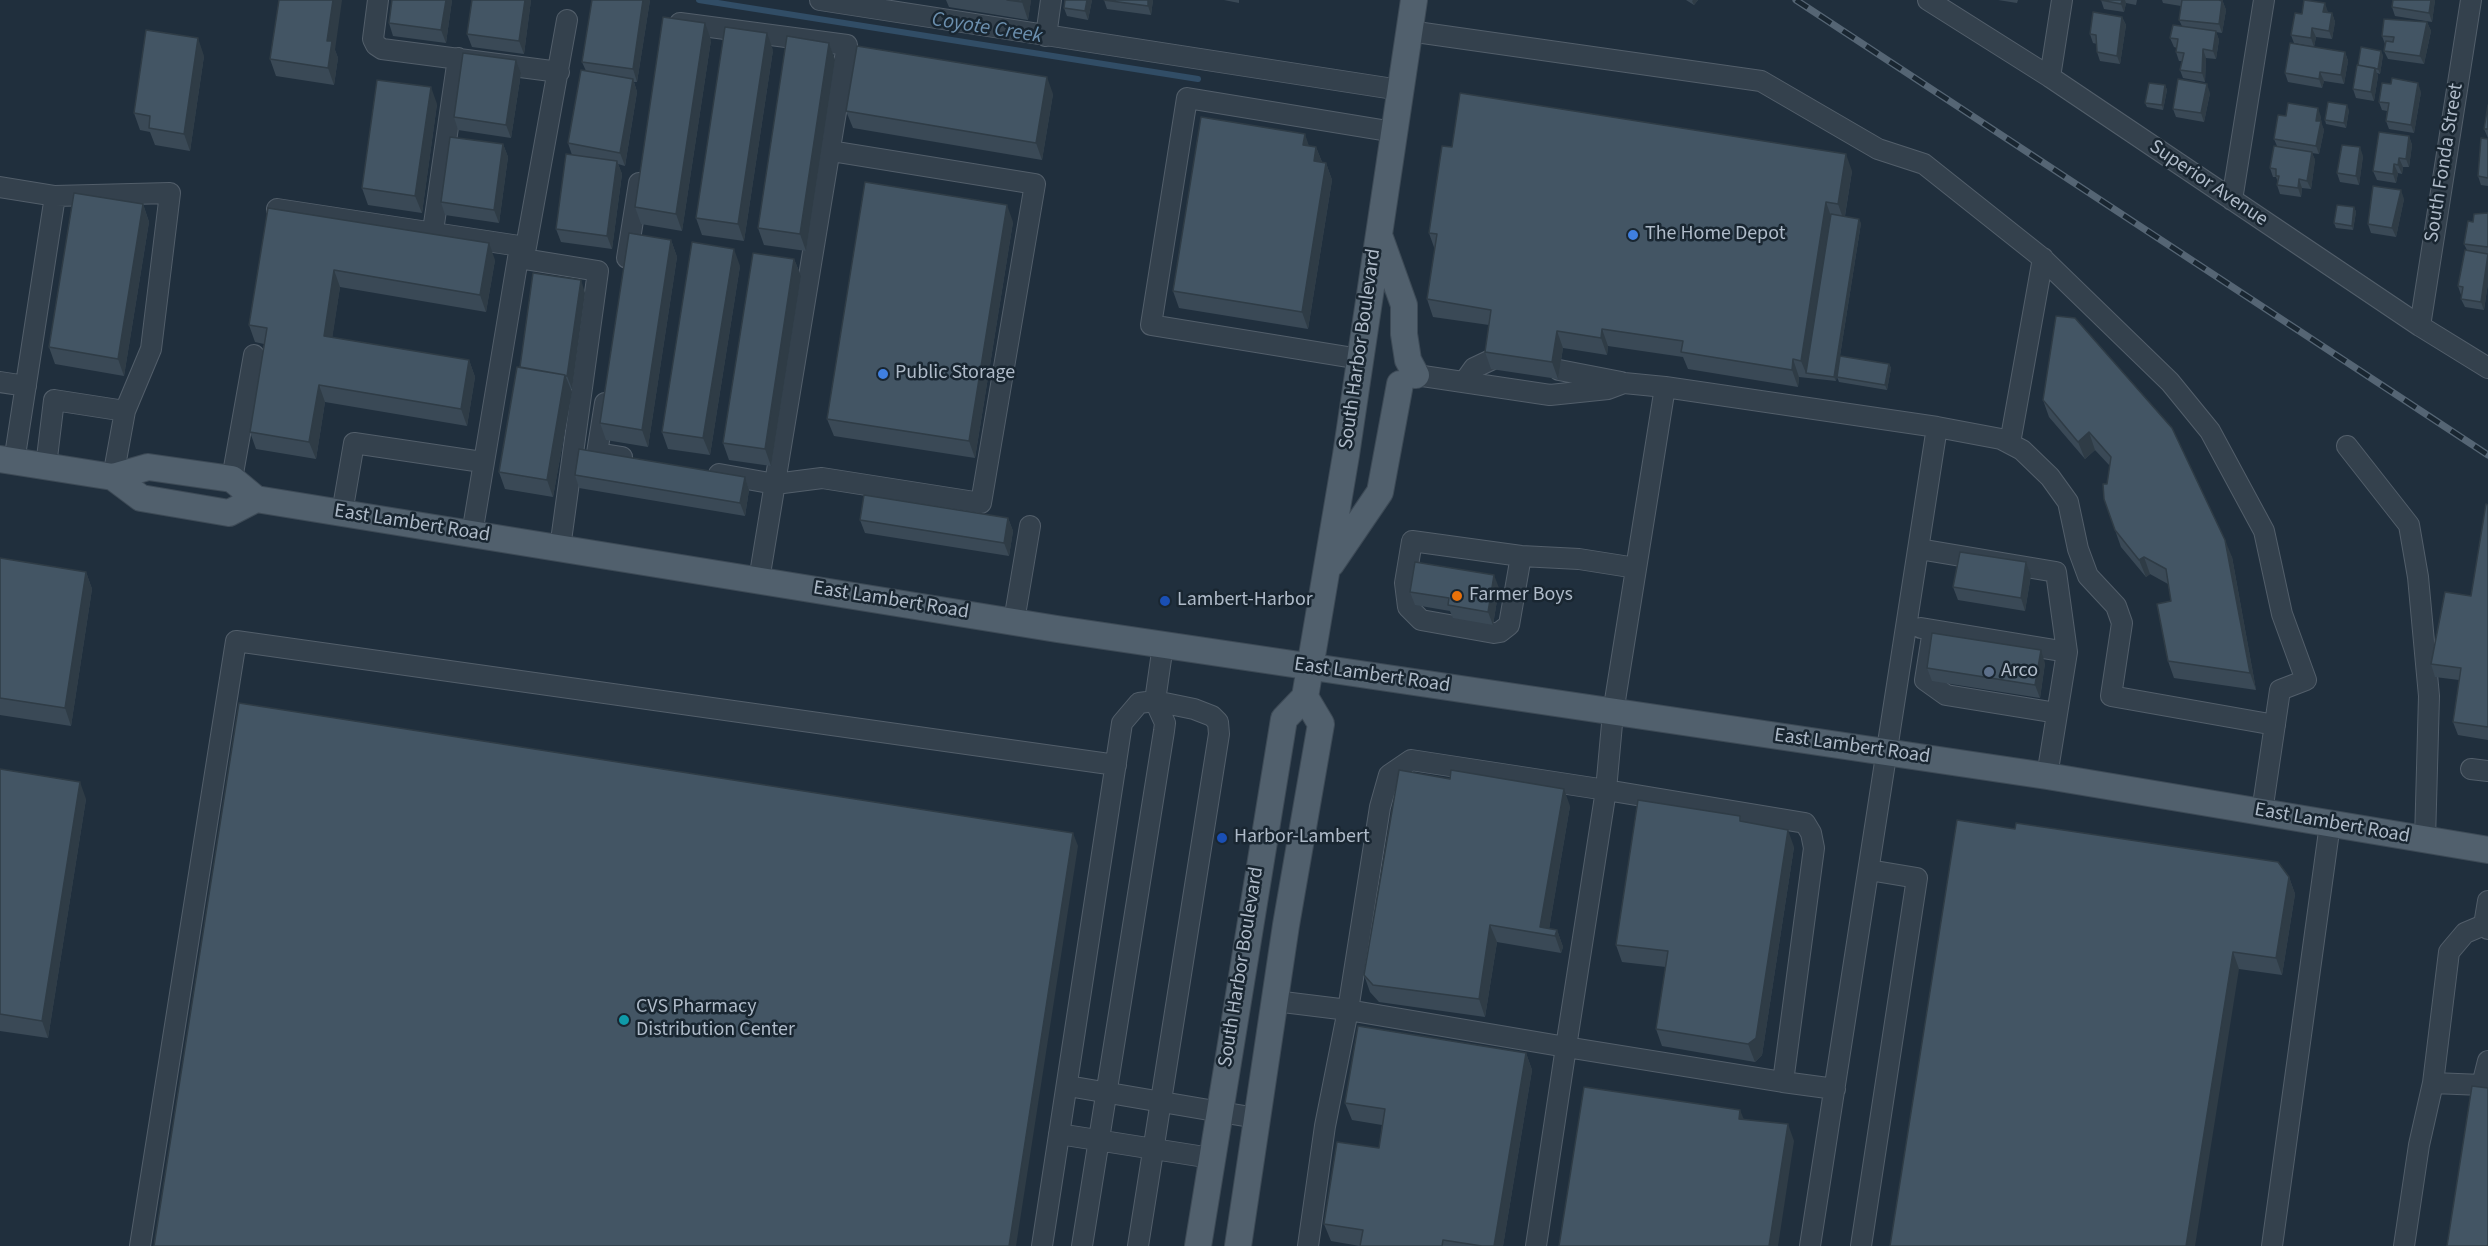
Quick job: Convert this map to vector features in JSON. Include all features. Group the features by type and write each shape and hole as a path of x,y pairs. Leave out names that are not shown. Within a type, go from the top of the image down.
{"main road":[{"name":"South Harbor Boulevard","path":"1198,1246 1218,1111 1284,718 1305,697 1360,359 1414,0"},
{"path":"1326,572 1380,492 1408,380 1404,305 1378,233"},
{"path":"7,460 113,477 148,467 232,480 255,499 229,513 141,498 113,477"},
{"name":"East Lambert Road","path":"255,499 1163,645 2048,776 2488,850"},
{"name":"South Harbor Boulevard","path":"1238,1246 1256,1118 1321,724 1305,697"}],"street":[{"path":"378,0 374,31 376,45 382,49 559,72"},
{"path":"820,0 1400,90"},
{"path":"1046,36 1051,0"},
{"name":"Superior Avenue","path":"1928,0 1953,8 2050,77 2232,200 2420,326 2488,368"},
{"path":"2050,77 2062,0"},
{"path":"2232,200 2264,0"},
{"name":"South Fonda Street","path":"2420,326 2471,0"},
{"path":"472,534 482,462 559,72 567,20"},
{"path":"663,33 665,21 847,45 759,580"},
{"path":"1409,31 1761,81 1878,149 1924,164 2043,258 2170,381 2210,431 2264,531 2282,614 2306,680 2280,690 2262,812"},
{"path":"434,231 458,58"},
{"path":"1360,359 1151,325 1187,98 1394,132"},
{"path":"698,471 775,484 822,478 981,503 1035,184 831,151"},
{"path":"624,278 643,161"},
{"path":"0,187 55,196 170,193 151,349 125,411 113,477"},
{"path":"7,460 26,386 55,196"},
{"path":"278,209 434,231 598,271 560,548"},
{"path":"2010,444 2043,258"},
{"path":"232,480 254,355"},
{"path":"1464,382 1474,368 1493,359"},
{"path":"1559,369 1624,383 1937,427 2001,439 2022,450 2050,477 2068,501 2078,549 2088,576 2116,606 2122,623 2111,696 2275,725"},
{"path":"1408,380 1464,382 1550,395 1608,389 1624,383"},
{"path":"0,382 26,386"},
{"path":"608,383 597,453 642,460"},
{"path":"1536,1246 1606,790 1614,713 1665,387"},
{"path":"46,466 54,400 125,411"},
{"path":"1810,1246 1937,427"},
{"path":"342,513 354,443 482,462"},
{"path":"2347,446 2409,525 2418,577 2429,696 2425,840"},
{"path":"1014,621 1030,526"},
{"path":"1521,556 1509,625 1494,633 1421,620 1411,613 1405,600 1405,583 1412,541 1521,556 1579,559 1636,568"},
{"path":"1918,549 2056,572 2067,651 2048,776"},
{"path":"1907,626 2067,651"},
{"path":"1933,630 1925,680 1946,695 2057,713"},
{"path":"140,1246 236,641 1116,765"},
{"path":"1082,1246 1164,731 1165,723 1155,701 1163,645"},
{"path":"1042,1246 1122,723 1138,703 1155,701 1194,709 1212,716 1218,722 1219,734 1138,1246"},
{"path":"1308,1246 1325,1126 1348,1011 1380,807 1389,776 1411,760 1805,823 1811,833 1814,848 1783,1082"},
{"path":"2272,1246 2331,824"},
{"path":"1861,1246 1917,878 1869,870"},
{"path":"2404,1246 2419,1145 2433,1083 2449,952 2465,933 2486,927 2488,901"},
{"path":"1275,1001 1835,1089"},
{"path":"2433,1083 2482,1085 2488,1061"},
{"path":"1068,1086 1256,1118"},
{"path":"1059,1134 1154,1147 1211,1158"}],"building":[{"path":"279,0 333,0 327,41 332,41 328,68 270,59"},
{"path":"392,0 446,0 441,30 389,23"},
{"path":"472,0 525,0 519,41 467,34"},
{"path":"592,0 643,0 633,69 582,62"},
{"path":"1065,0 1087,0 1085,11 1064,8"},
{"path":"1104,0 1148,0 1148,6"},
{"path":"2101,0 2122,0 2121,4"},
{"path":"2182,0 2222,1 2219,24 2179,20"},
{"path":"2304,0 2325,3 2323,12 2332,13 2329,31 2312,28 2311,38 2291,35 2295,13 2302,14"},
{"path":"2393,0 2431,0 2429,13 2392,7"},
{"path":"2093,12 2122,17 2117,56 2097,52 2096,35 2090,34"},
{"path":"663,17 705,23 676,214 635,207"},
{"path":"2384,19 2427,22 2420,56 2384,51 2386,41 2393,42 2394,37 2382,36"},
{"path":"2173,25 2216,31 2213,51 2203,49 2202,73 2180,70 2184,53 2176,52 2178,39 2170,38"},
{"path":"725,27 767,33 738,224 696,218"},
{"path":"146,30 198,38 184,134 149,128 150,116 134,113"},
{"path":"787,36 829,43 800,234 758,228"},
{"path":"2290,43 2345,52 2341,75 2320,72 2319,79 2285,73"},
{"path":"857,46 1047,77 1036,143 846,111"},
{"path":"2361,47 2381,51 2378,69 2358,65"},
{"path":"463,53 516,60 506,125 454,117"},
{"path":"2357,65 2375,68 2371,92 2353,89"},
{"path":"581,70 633,79 620,153 568,143"},
{"path":"2392,78 2418,83 2411,125 2386,121 2389,103 2379,102 2382,83 2391,84"},
{"path":"2178,79 2207,84 2201,113 2173,109"},
{"path":"377,80 431,87 415,196 362,188"},
{"path":"2149,83 2165,85 2162,105 2145,103"},
{"name":"The Home Depot","path":"1460,93 1846,154 1838,204 1826,202 1801,361 1793,359 1792,370 1681,352 1683,341 1602,329 1601,338 1557,331 1552,362 1485,352 1491,310 1427,299 1437,234 1429,233 1442,146 1452,147"},
{"path":"2328,102 2347,105 2344,123 2325,120"},
{"path":"2288,103 2318,108 2316,121 2321,121 2316,146 2274,139 2278,115 2286,116"},
{"path":"2488,105 2488,129 2484,129"},
{"path":"1201,117 1305,134 1303,145 1316,147 1314,161 1326,163 1302,312 1173,291"},
{"path":"2379,132 2409,136 2406,159 2399,158 2398,165 2394,164 2393,174 2373,171"},
{"path":"450,137 503,144 494,210 441,202"},
{"path":"2481,138 2488,139 2488,178 2478,176"},
{"path":"2342,145 2360,147 2356,176 2337,173"},
{"path":"2274,146 2312,152 2307,181 2299,179 2298,188 2277,185 2279,176 2276,176 2276,169 2270,168"},
{"path":"566,154 617,161 607,236 556,229"},
{"path":"865,182 1007,205 969,441 827,419"},
{"path":"2373,186 2401,190 2392,228 2368,224"},
{"path":"74,193 143,204 118,359 49,347"},
{"path":"2337,205 2354,207 2352,226 2334,223"},
{"path":"268,208 489,243 480,295 334,270 324,336 469,360 461,409 319,385 309,442 250,432 267,328 249,325"},
{"path":"2488,213 2488,247 2464,244 2468,221 2473,222 2474,214"},
{"path":"1831,214 1859,219 1834,377 1806,373"},
{"path":"629,233 671,240 642,430 600,423"},
{"path":"692,242 734,249 703,438 662,432"},
{"path":"2465,250 2488,254 2481,302 2461,299 2463,287 2458,286"},
{"path":"753,253 794,259 765,449 723,443"},
{"path":"533,273 581,280 567,376 520,367"},
{"path":"2056,316 2075,318 2172,428 2225,540 2250,673 2168,661 2157,604 2171,601 2166,569 2144,557 2139,560 2115,530 2104,499 2103,484 2107,484 2111,457 2089,432 2078,442 2043,400"},
{"path":"1840,356 1889,364 1885,385 1837,377"},
{"path":"517,367 565,375 547,480 499,472"},
{"path":"579,449 745,477 740,503 575,475"},
{"path":"864,495 1008,518 1004,543 860,520"},
{"path":"2486,504 2488,505 2488,727 2453,722 2461,668 2431,664 2445,592 2471,596"},
{"path":"1960,552 2026,562 2021,598 1953,587"},
{"path":"0,558 86,572 65,708 0,698"},
{"path":"1415,562 1494,575 1488,612 1448,605 1449,598 1410,592"},
{"name":"Arco","path":"1932,633 2041,650 2035,685 1927,668"},
{"name":"CVS Pharmacy Distribution Center","path":"239,703 1073,833 1009,1246 154,1246"},
{"path":"0,769 80,782 42,1021 0,1014"},
{"path":"1399,770 1450,779 1451,770 1564,789 1540,927 1557,930 1555,936 1490,925 1479,999 1373,985 1364,975"},
{"path":"1638,800 1740,816 1740,821 1788,830 1756,1038 1748,1044 1656,1029 1668,951 1616,945"},
{"path":"1957,820 2015,829 2016,823 2278,862 2289,877 2276,958 2233,952 2186,1246 1890,1246"},
{"path":"1358,1026 1526,1053 1494,1246 1443,1240 1442,1246 1360,1246 1363,1230 1324,1224 1337,1142 1379,1148 1385,1109 1345,1103"},
{"path":"2472,1086 2488,1088 2488,1246 2447,1246"},
{"path":"1584,1087 1740,1110 1739,1119 1788,1124 1769,1246 1559,1246"}],"waterway":[{"name":"Coyote Creek","path":"699,0 1198,79"}],"railway":[{"path":"1796,0 2488,455"}],"place":[{"name":"The Home Depot","path":"1633,235"},
{"name":"Public Storage","path":"883,374"},
{"name":"Farmer Boys","path":"1457,596"},
{"name":"Lambert-Harbor","path":"1165,601"},
{"name":"Arco","path":"1989,672"},
{"name":"Harbor-Lambert","path":"1222,838"},
{"name":"CVS Pharmacy Distribution Center","path":"624,1020"}]}
